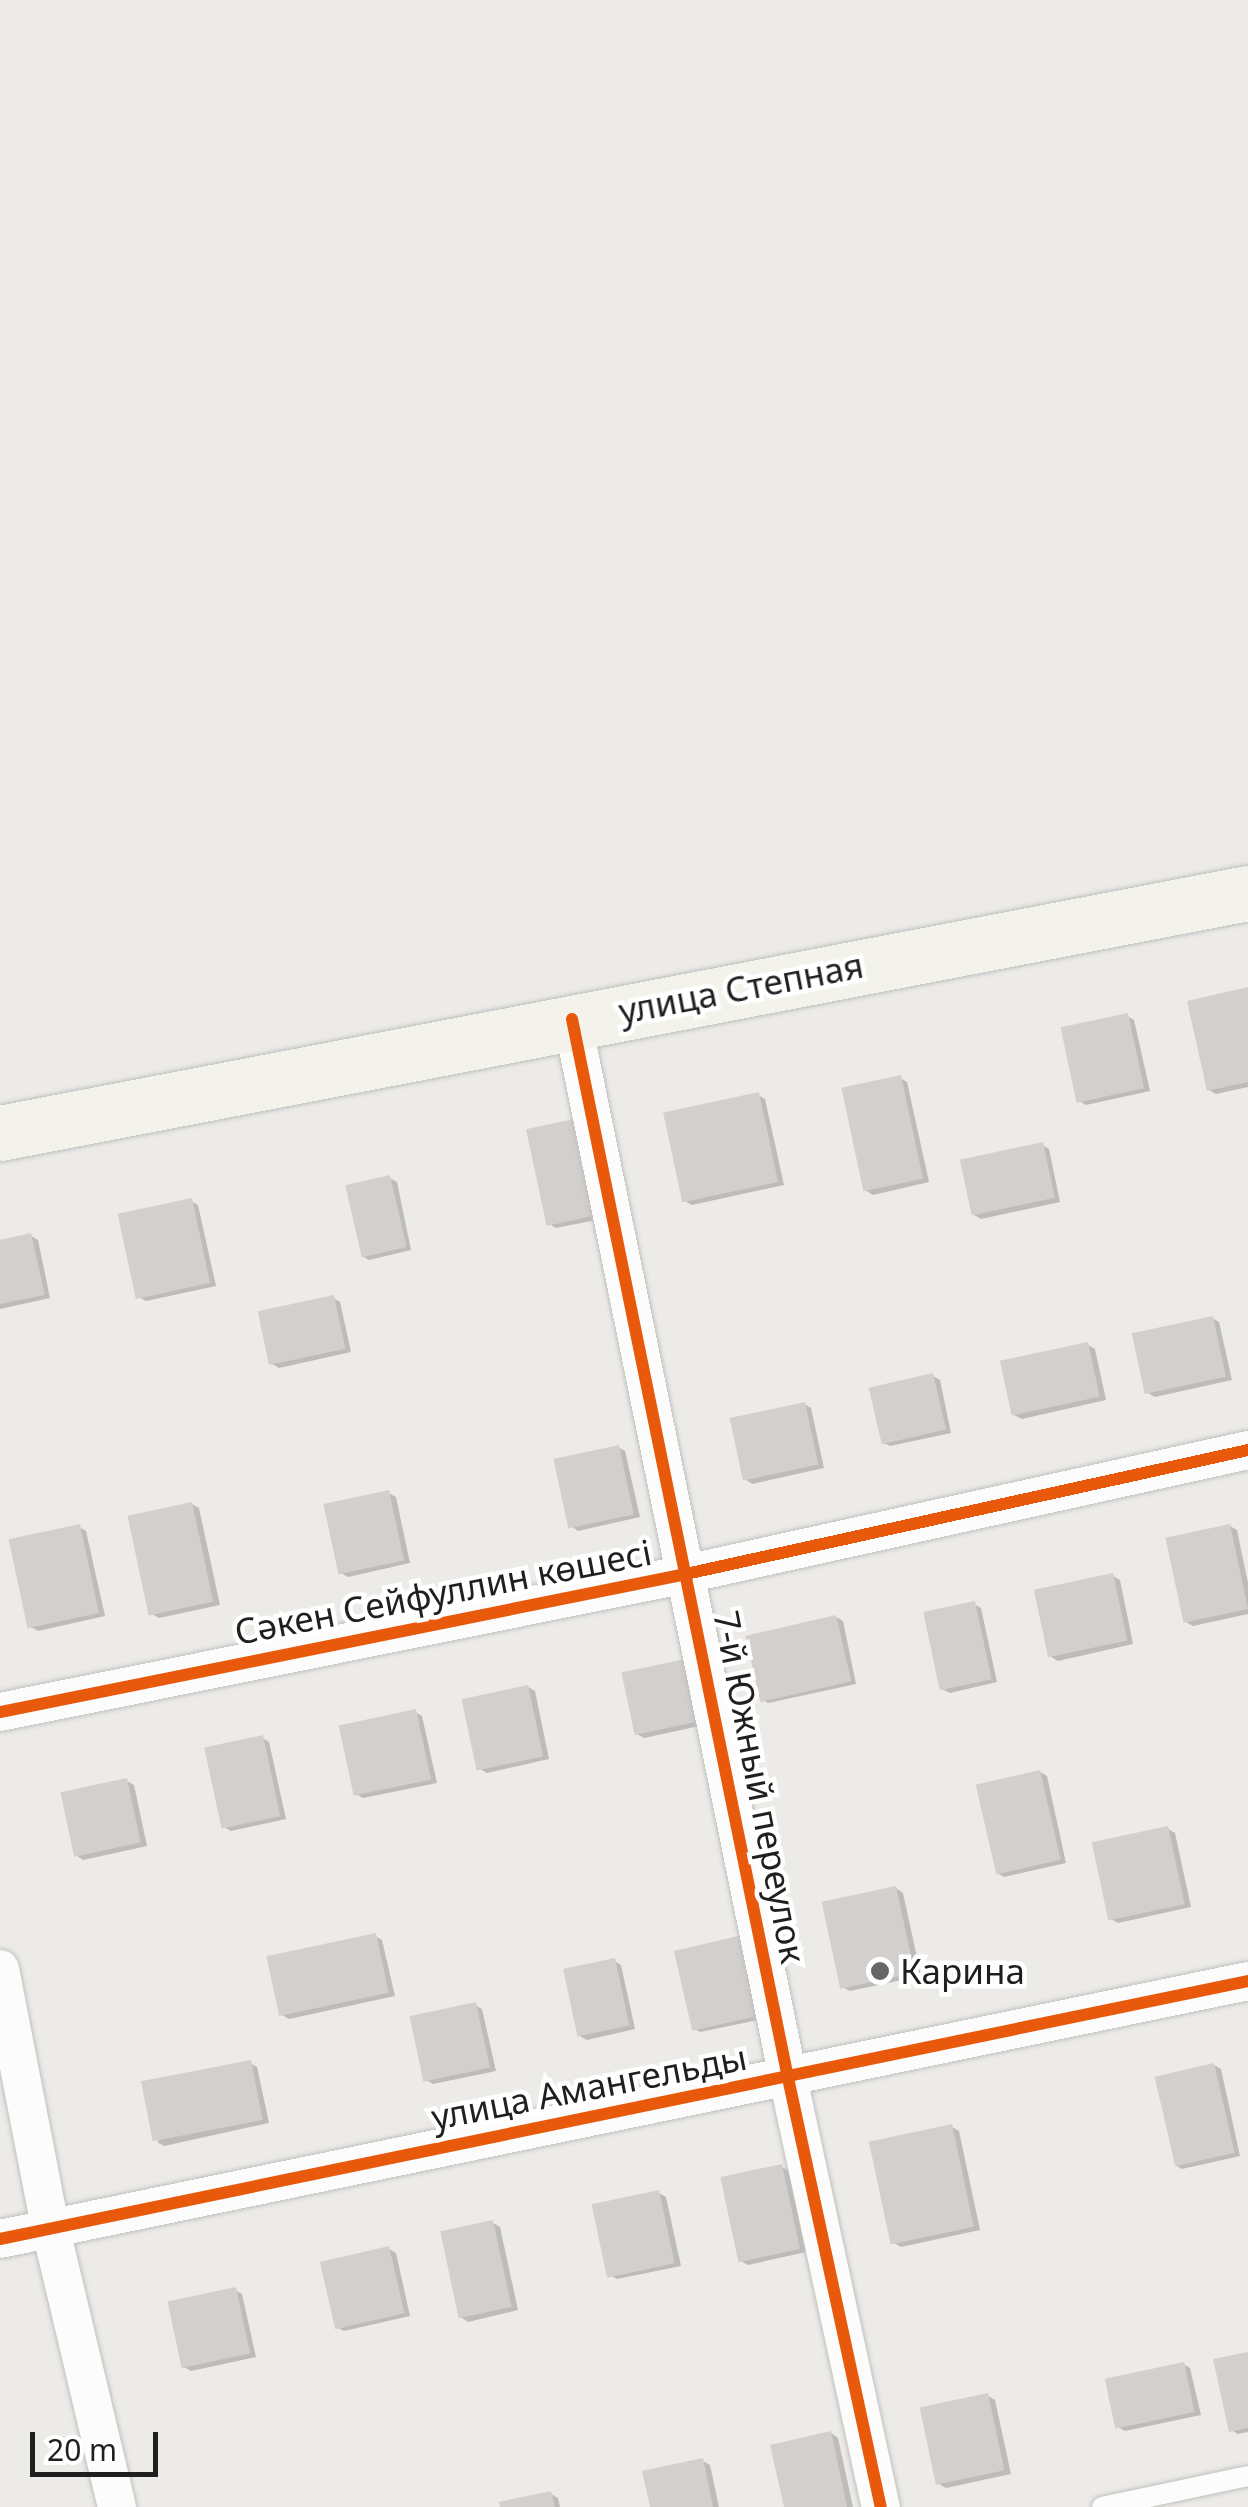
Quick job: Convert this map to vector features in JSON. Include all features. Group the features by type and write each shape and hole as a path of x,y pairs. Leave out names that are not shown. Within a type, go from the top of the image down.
{"street":[{"name":"улица Степная","path":"0,1133 1248,893"},
{"name":"7-й Южный переулок","path":"572,1020 788,2078 881,2507"},
{"name":"Сәкен Сейфуллин көшесі","path":"0,1712 686,1574 1248,1450"},
{"path":"0,1969 50,2226 117,2507"},
{"name":"улица Амангельды","path":"0,2238 1248,1982"}],"lane":[{"path":"1102,2507 1248,2476"}],"building":[{"path":"1248,987 1248,1082 1207,1091 1187,1001"},
{"path":"1128,1013 1144,1088 1077,1103 1061,1027"},
{"path":"901,1075 923,1179 863,1191 841,1088"},
{"path":"759,1092 778,1182 682,1202 663,1112"},
{"path":"574,1119 595,1216 547,1226 526,1129"},
{"path":"1043,1142 1055,1198 972,1215 960,1160"},
{"path":"390,1175 407,1247 362,1257 345,1185"},
{"path":"192,1198 210,1283 136,1299 118,1214"},
{"path":"31,1233 45,1295 0,1304 0,1240"},
{"path":"334,1295 345,1349 269,1365 258,1311"},
{"path":"1213,1316 1226,1377 1145,1394 1132,1333"},
{"path":"1088,1342 1100,1397 1012,1415 1000,1361"},
{"path":"933,1373 946,1430 882,1444 869,1388"},
{"path":"805,1402 818,1465 743,1481 730,1418"},
{"path":"619,1445 634,1514 568,1528 553,1459"},
{"path":"389,1490 404,1560 338,1574 323,1504"},
{"path":"192,1502 213,1602 149,1615 127,1516"},
{"path":"80,1524 99,1613 28,1628 9,1539"},
{"path":"1230,1524 1248,1609 1184,1623 1165,1538"},
{"path":"1113,1573 1127,1640 1048,1657 1034,1590"},
{"path":"975,1601 992,1679 940,1690 923,1612"},
{"path":"836,1615 851,1681 761,1702 745,1636"},
{"path":"685,1659 698,1722 635,1735 621,1673"},
{"path":"528,1685 543,1756 477,1771 461,1699"},
{"path":"416,1709 431,1779 354,1796 339,1725"},
{"path":"263,1735 280,1816 222,1829 204,1747"},
{"path":"1040,1770 1061,1860 996,1874 976,1785"},
{"path":"127,1778 141,1843 74,1857 60,1792"},
{"path":"1168,1826 1185,1904 1108,1920 1092,1842"},
{"path":"896,1886 915,1973 840,1989 822,1902"},
{"path":"376,1933 389,1993 279,2016 266,1956"},
{"path":"743,1935 761,2015 692,2031 674,1951"},
{"path":"615,1958 629,2025 578,2037 563,1969"},
{"path":"476,2002 490,2068 423,2082 409,2016"},
{"path":"251,2060 263,2120 153,2141 141,2081"},
{"path":"1214,2063 1235,2153 1175,2166 1155,2077"},
{"path":"952,2124 974,2227 891,2244 869,2142"},
{"path":"782,2164 800,2249 738,2262 720,2177"},
{"path":"659,2190 675,2263 607,2278 592,2204"},
{"path":"493,2220 512,2307 459,2318 440,2231"},
{"path":"389,2246 405,2313 335,2329 320,2262"},
{"path":"236,2287 250,2354 182,2368 168,2302"},
{"path":"1248,2352 1248,2428 1229,2432 1213,2359"},
{"path":"1184,2362 1195,2412 1115,2429 1105,2379"},
{"path":"988,2393 1004,2470 936,2485 920,2408"},
{"path":"831,2431 847,2507 784,2507 770,2445"},
{"path":"703,2458 713,2507 650,2507 642,2471"},
{"path":"551,2491 555,2507 500,2507 499,2502"}],"cycle path":[{"path":"572,1019 788,2078 881,2507"},
{"path":"0,1712 686,1574 1248,1450"},
{"path":"0,2239 1248,1981"}],"place":[{"name":"Карина","path":"880,1971"}]}
